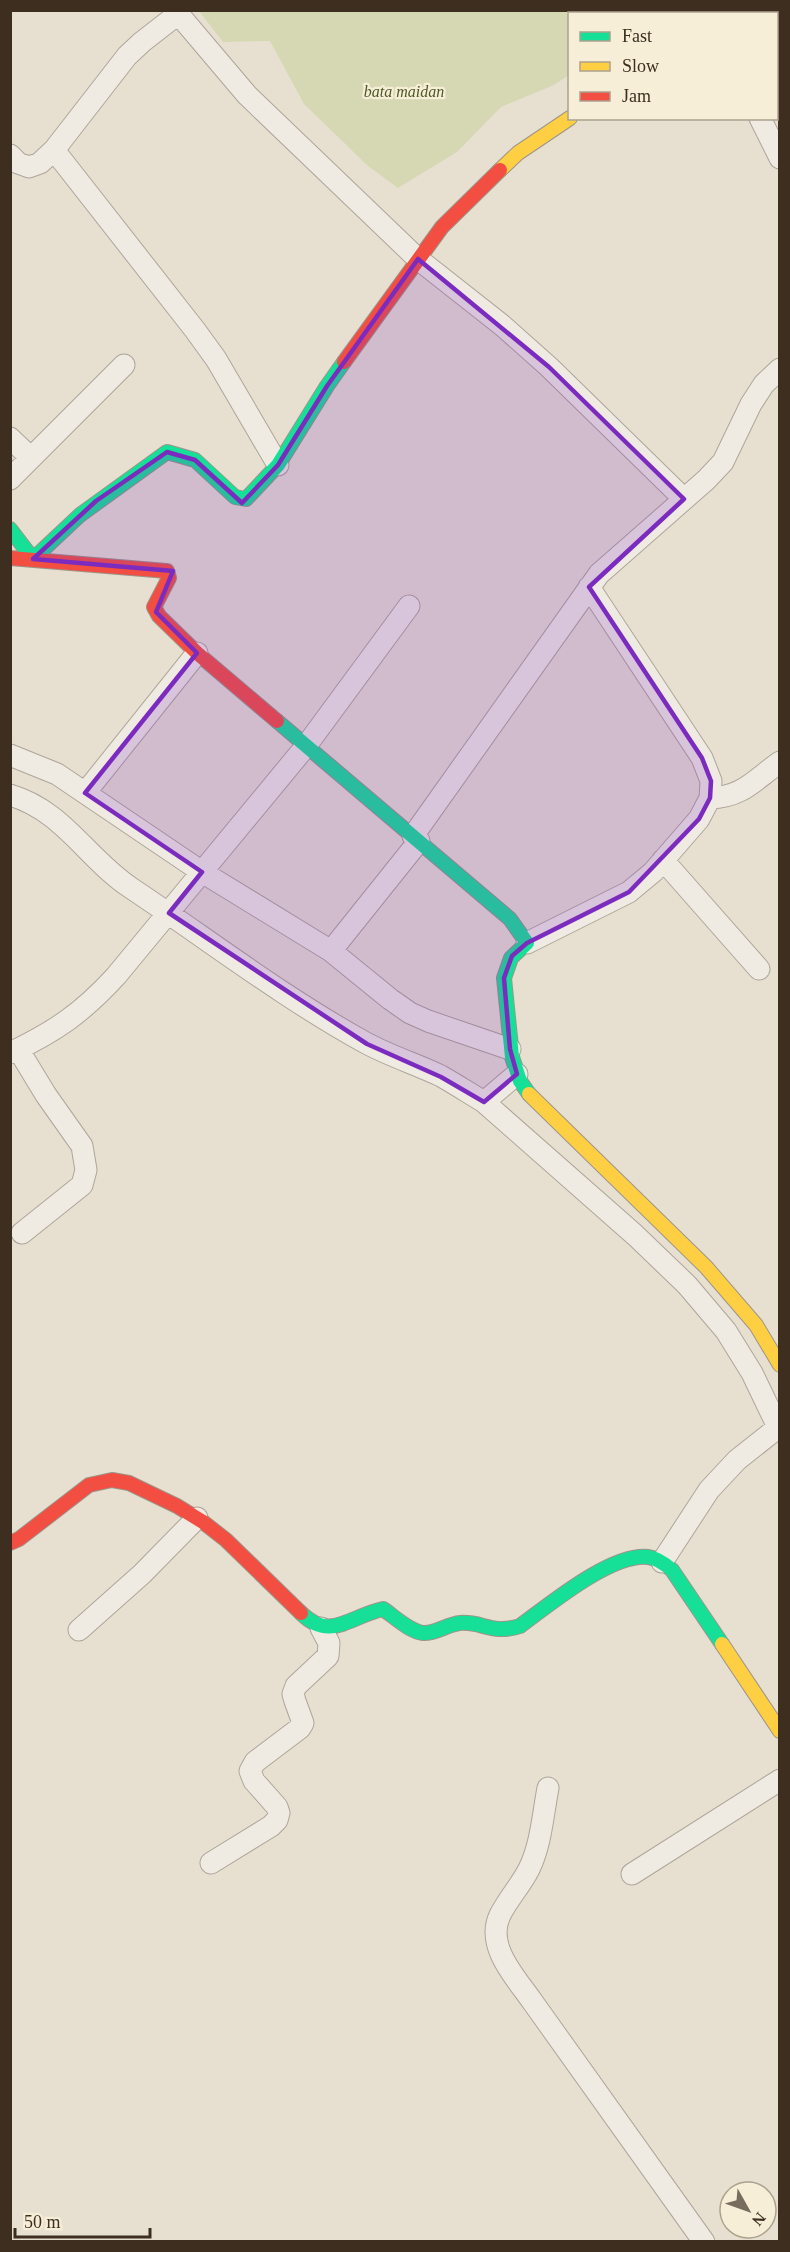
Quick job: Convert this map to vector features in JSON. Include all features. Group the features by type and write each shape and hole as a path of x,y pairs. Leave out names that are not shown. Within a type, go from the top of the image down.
{"street":[{"path":"10,155 18,163 29,167 40,163 54,150 127,56 177,12 247,95 418,259 503,326 541,360 684,499"},
{"path":"33,559 57,534 96,501 167,452 195,460 236,497 246,499 278,465 327,386 442,227 518,153 568,119"},
{"path":"761,120 780,158"},
{"path":"54,150 216,359 278,465"},
{"path":"10,479 124,365"},
{"path":"331,951 416,838 599,574 723,462 751,404 764,384 780,369"},
{"path":"10,438 32,458"},
{"path":"10,529 33,559"},
{"path":"10,558 167,571 169,578 156,602 156,612 196,653 510,919 527,943"},
{"path":"498,1090 510,1048 504,978 506,966 512,956 527,943 629,892 663,860 699,819 710,798 711,781 702,758 589,587"},
{"path":"22,1233 82,1185 86,1170 85,1153 82,1146 14,1051 66,1024 90,1004 116,976 306,747 409,606"},
{"path":"85,793 196,653"},
{"path":"10,755 57,774 85,793 185,893 259,976 367,1044 441,1077 498,1090 521,1084 537,1104 662,1220 744,1308 760,1328 780,1365"},
{"path":"710,798 727,798 741,792 780,762"},
{"path":"10,795 25,799 51,814 105,867 128,886 185,893 331,951 410,1013 510,1048"},
{"path":"663,860 759,969"},
{"path":"498,1090 635,1235 687,1285 726,1332 752,1373 779,1426 722,1475 662,1562"},
{"path":"10,1544 89,1485 112,1480 129,1483 177,1506 226,1540 312,1624 321,1628 331,1628 373,1610 383,1609 414,1630 425,1633 461,1623 508,1630 520,1626 585,1578 629,1559 641,1557 662,1562 672,1570 779,1729"},
{"path":"79,1630 142,1574 197,1518"},
{"path":"212,1863 277,1820 279,1813 277,1807 254,1781 250,1771 255,1762 300,1728 303,1723 294,1694 296,1686 328,1656 329,1643 321,1628"},
{"path":"632,1874 780,1780"},
{"path":"548,1788 535,1854 530,1867 499,1917 496,1932 498,1947 509,1968 532,2001 703,2241"}],"highlighted area":[{"path":"418,259 549,367 684,499 589,587 702,758 711,781 710,798 699,819 629,892 527,943 512,956 504,978 510,1049 517,1074 484,1102 441,1077 367,1044 169,913 202,872 85,793 197,653 156,612 173,571 33,559 96,501 167,452 195,460 242,503 278,465 327,386"}],"green space":[{"name":"bata maidan","path":"199,11 566,11 568,16 568,76 554,85 501,107 457,152 398,188 368,166 304,104 270,41 223,42"}],"traffic: fast":[{"path":"10,529 33,559 80,515 167,452 195,460 235,497 246,499 278,465 344,362"},
{"path":"277,721 510,919 527,943 511,958 504,978 512,1057 520,1081 529,1094"},
{"path":"301,1613 321,1626 340,1624 383,1609 407,1627 423,1633 460,1623 510,1628 520,1626 581,1582 616,1563 648,1557 658,1560 672,1570 722,1644"}],"traffic: slow":[{"path":"500,170 518,153 568,119"},
{"path":"529,1094 706,1267 756,1325 780,1365"},
{"path":"722,1644 780,1731"}],"traffic: jam":[{"path":"344,362 442,227 500,170"},
{"path":"10,558 167,571 169,578 154,607 159,616 197,653 277,721"},
{"path":"10,1543 19,1539 89,1485 112,1480 129,1483 177,1506 203,1522 226,1540 301,1613"}]}
